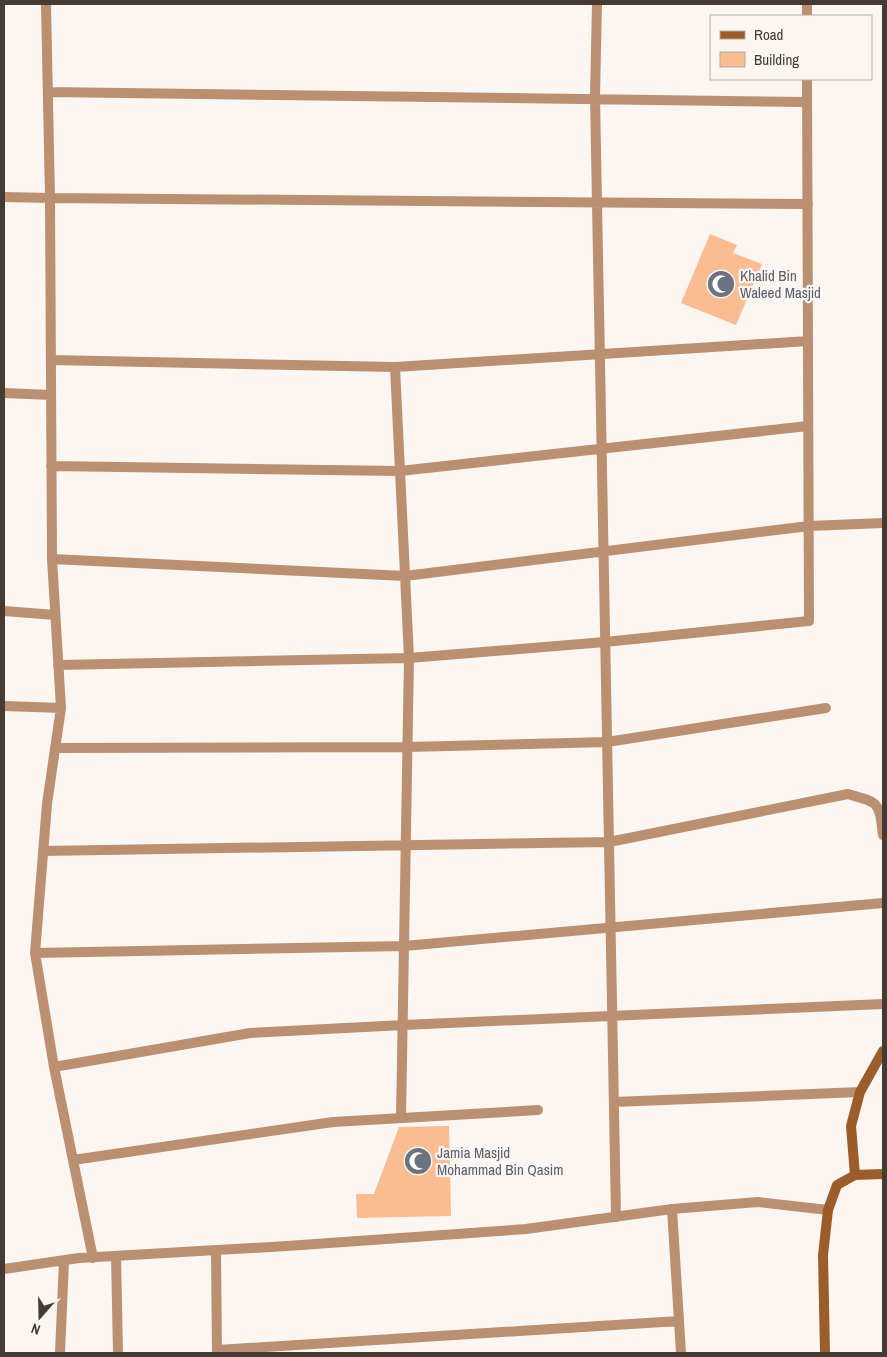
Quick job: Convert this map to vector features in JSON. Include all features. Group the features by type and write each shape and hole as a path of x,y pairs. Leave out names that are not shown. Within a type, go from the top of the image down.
{"street":[{"path":"46,4 50,198 52,559 61,708 47,804 35,953 54,1066 93,1258"},
{"path":"597,4 595,99 616,1217"},
{"path":"58,665 409,658 605,642 809,621 807,80"},
{"path":"48,92 808,102"},
{"path":"4,197 808,204"},
{"path":"51,360 396,367 808,341"},
{"path":"396,367 409,658 401,1118"},
{"path":"4,393 51,395"},
{"path":"51,466 400,471 808,426"},
{"path":"52,559 405,576 809,526 883,523"},
{"path":"4,611 55,615"},
{"path":"4,706 61,708"},
{"path":"55,748 407,747 607,742 826,708"},
{"path":"44,851 609,842 848,794 871,800 880,809 883,835"},
{"path":"35,953 404,946 611,929 883,903"},
{"path":"54,1066 250,1033 883,1004"},
{"path":"855,1175 851,1126 860,1092 883,1051"},
{"path":"614,1102 860,1092"},
{"path":"73,1160 333,1122 538,1110"},
{"path":"825,1353 823,1255 828,1210 837,1186 855,1175 883,1174"},
{"path":"4,1268 116,1256 526,1229 672,1209 758,1202 828,1210"},
{"path":"672,1209 681,1353"},
{"path":"216,1250 217,1351 679,1322"},
{"path":"116,1256 118,1353"},
{"path":"60,1353 64,1261"}],"building":[{"name":"Khalid Bin Waleed Masjid","path":"710,234 737,245 733,253 762,264 736,325 681,303"},
{"name":"Jamia Masjid Mohammad Bin Qasim","path":"449,1126 451,1216 357,1218 356,1194 374,1194 399,1127"}],"place":[{"name":"Khalid Bin Waleed Masjid","path":"721,284"},
{"name":"Jamia Masjid Mohammad Bin Qasim","path":"418,1161"}]}
